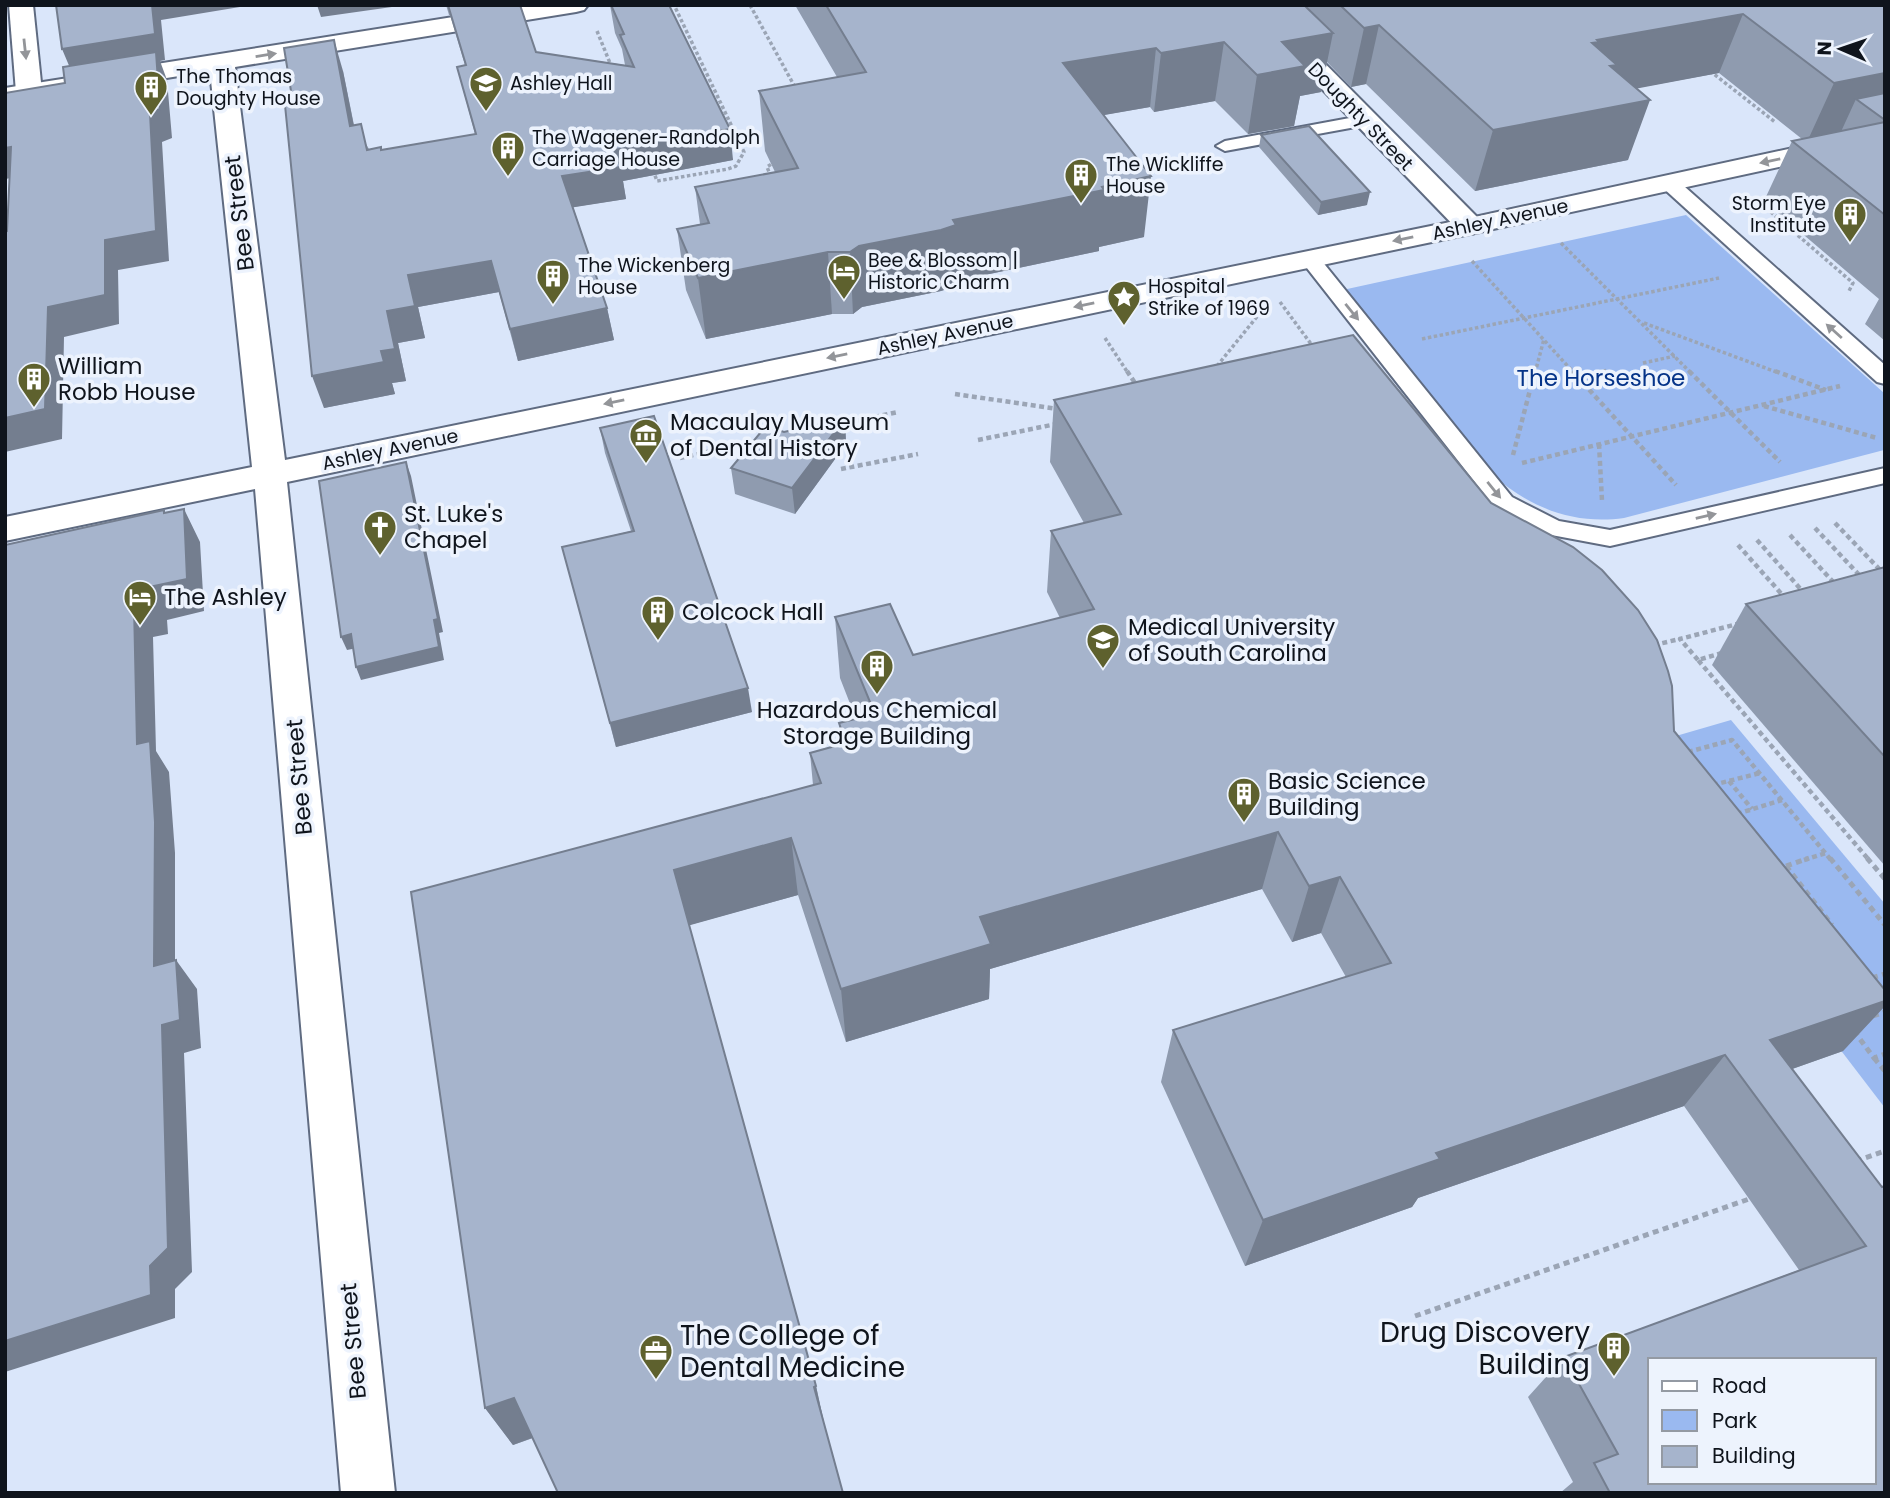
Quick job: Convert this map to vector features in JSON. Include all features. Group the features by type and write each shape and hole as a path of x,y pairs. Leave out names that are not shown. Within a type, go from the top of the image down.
{"street":[{"path":"21,5 17,94 576,5"},
{"name":"Doughty Street","path":"1253,5 1470,226"},
{"name":"Bee Street","path":"222,62 270,474 368,1493"},
{"name":"Ashley Avenue","path":"5,530 1470,226 1885,136"}],"lane":[{"path":"1221,141 1361,115"},
{"path":"1669,183 1884,377"},
{"path":"1310,259 1504,503 1554,528 1605,537 1653,529 1885,475"}],"path":[{"path":"750,5 797,90"},
{"path":"652,169 657,181 728,169 736,166 744,152 675,7"},
{"path":"596,28 614,72"},
{"path":"1703,66 1776,123"},
{"path":"772,180 767,167 778,160"},
{"path":"1753,196 1853,283 1847,295"},
{"path":"1558,240 1783,465"},
{"path":"1470,258 1683,492"},
{"path":"1381,348 1764,268"},
{"path":"1275,295 1320,356"},
{"path":"1211,374 1266,305"},
{"path":"1639,321 1826,390"},
{"path":"1104,337 1141,393"},
{"path":"1544,339 1510,466 1884,377"},
{"path":"1643,363 1675,356"},
{"path":"1578,377 1606,371"},
{"path":"955,394 1058,409"},
{"path":"1761,405 1885,441"},
{"path":"830,426 898,412"},
{"path":"978,440 1058,423"},
{"path":"680,457 762,440"},
{"path":"1599,444 1605,537"},
{"path":"842,469 918,454"},
{"path":"1830,517 1885,575"},
{"path":"1810,522 1864,581"},
{"path":"1785,529 1838,587"},
{"path":"1754,537 1807,596"},
{"path":"1735,541 1787,601"},
{"path":"1645,646 1743,622"},
{"path":"1680,639 1885,879"},
{"path":"1698,660 1724,653"},
{"path":"1678,755 1732,740 1885,925"},
{"path":"1679,741 1688,752"},
{"path":"1706,788 1760,773"},
{"path":"1729,781 1752,809"},
{"path":"1730,816 1782,800"},
{"path":"1774,870 1826,853"},
{"path":"1786,866 1840,936"},
{"path":"1866,967 1874,977"},
{"path":"1861,981 1885,974"},
{"path":"1860,1020 1885,1012"},
{"path":"1848,1024 1885,1071"},
{"path":"1874,1058 1885,1054"},
{"path":"1846,1165 1885,1151"},
{"path":"1415,1316 1754,1197"}],"green space":[{"name":"The Horseshoe","path":"1686,215 1884,393 1884,450 1624,518 1588,519 1554,512 1522,497 1493,475 1338,291"},
{"path":"1731,720 1885,904 1885,1108 1614,754"}],"building":[{"path":"56,5 152,5 155,34 62,49"},
{"path":"448,5 520,5 536,52 634,67 620,35 624,34 611,5 669,5 730,129 614,150 621,167 562,176 607,308 510,329 491,261 408,275 415,306 387,311 395,349 381,351 384,362 312,376 285,105 293,103 284,48 334,40 350,126 361,124 367,150 476,134 457,67 466,65"},
{"path":"826,5 1304,5 1333,33 1282,42 1305,66 1257,75 1224,42 1161,53 1156,48 1063,63 1151,176 1102,187 1104,190 953,220 956,225 941,230 859,246 850,252 828,252 698,278 677,229 709,223 695,187 798,168 759,91 866,72"},
{"path":"1340,5 1885,5 1885,73 1834,83 1743,14 1592,43 1617,65 1610,66 1650,100 1493,130 1379,25 1364,28"},
{"path":"156,52 160,109 150,113 156,231 105,240 105,295 48,307 45,409 5,418 5,232 11,147 5,148 5,93 65,83 63,67"},
{"path":"1885,93 1885,120 1856,99"},
{"path":"1885,122 1885,215 1792,141"},
{"path":"1309,126 1370,192 1321,202 1261,135"},
{"path":"1353,335 1491,503 1573,547 1602,570 1638,610 1657,640 1668,671 1672,686 1674,731 1885,990 1885,1001 1770,1040 1882,1187 1885,1186 1885,1493 1610,1493 1594,1463 1618,1454 1564,1357 1866,1246 1725,1055 1436,1153 1440,1159 1263,1220 1173,1030 1391,963 1340,877 1309,886 1278,832 980,917 991,944 841,989 791,838 674,870 843,1493 558,1493 514,1398 485,1408 411,892 821,783 810,753 846,743 839,723 875,714 835,617 890,604 913,655 1094,609 1051,531 1121,514 1054,400"},
{"name":"Colcock Hall","path":"654,416 748,688 610,723 562,547 634,531 600,428"},
{"path":"845,418 792,488 731,468 766,426 784,432"},
{"name":"St. Luke's Chapel","path":"406,462 438,619 434,620 439,647 356,667 351,634 341,637 319,481"},
{"path":"184,509 187,579 149,587 150,602 134,605 137,744 150,741 155,822 154,966 176,960 180,1020 162,1025 168,1248 150,1266 151,1295 5,1341 5,545 164,510 164,513"},
{"path":"1885,567 1885,757 1746,604"}],"place":[{"name":"Ashley Hall","path":"486,113"},
{"name":"The Thomas Doughty House","path":"151,117"},
{"name":"The Wagener-Randolph Carriage House","path":"508,178"},
{"name":"The Wickliffe House","path":"1081,205"},
{"name":"Storm Eye Institute","path":"1850,244"},
{"name":"Bee & Blossom | Historic Charm","path":"844,301"},
{"name":"The Wickenberg House","path":"553,306"},
{"name":"Hospital Strike of 1969","path":"1124,327"},
{"name":"William Robb House","path":"34,409"},
{"name":"Macaulay Museum of Dental History","path":"646,465"},
{"name":"St. Luke's Chapel","path":"380,557"},
{"name":"The Ashley","path":"140,627"},
{"name":"Colcock Hall","path":"658,642"},
{"name":"Medical University of South Carolina","path":"1103,670"},
{"name":"Hazardous Chemical Storage Building","path":"877,696"},
{"name":"Basic Science Building","path":"1244,824"},
{"name":"Drug Discovery Building","path":"1614,1378"},
{"name":"The College of Dental Medicine","path":"656,1381"}]}
